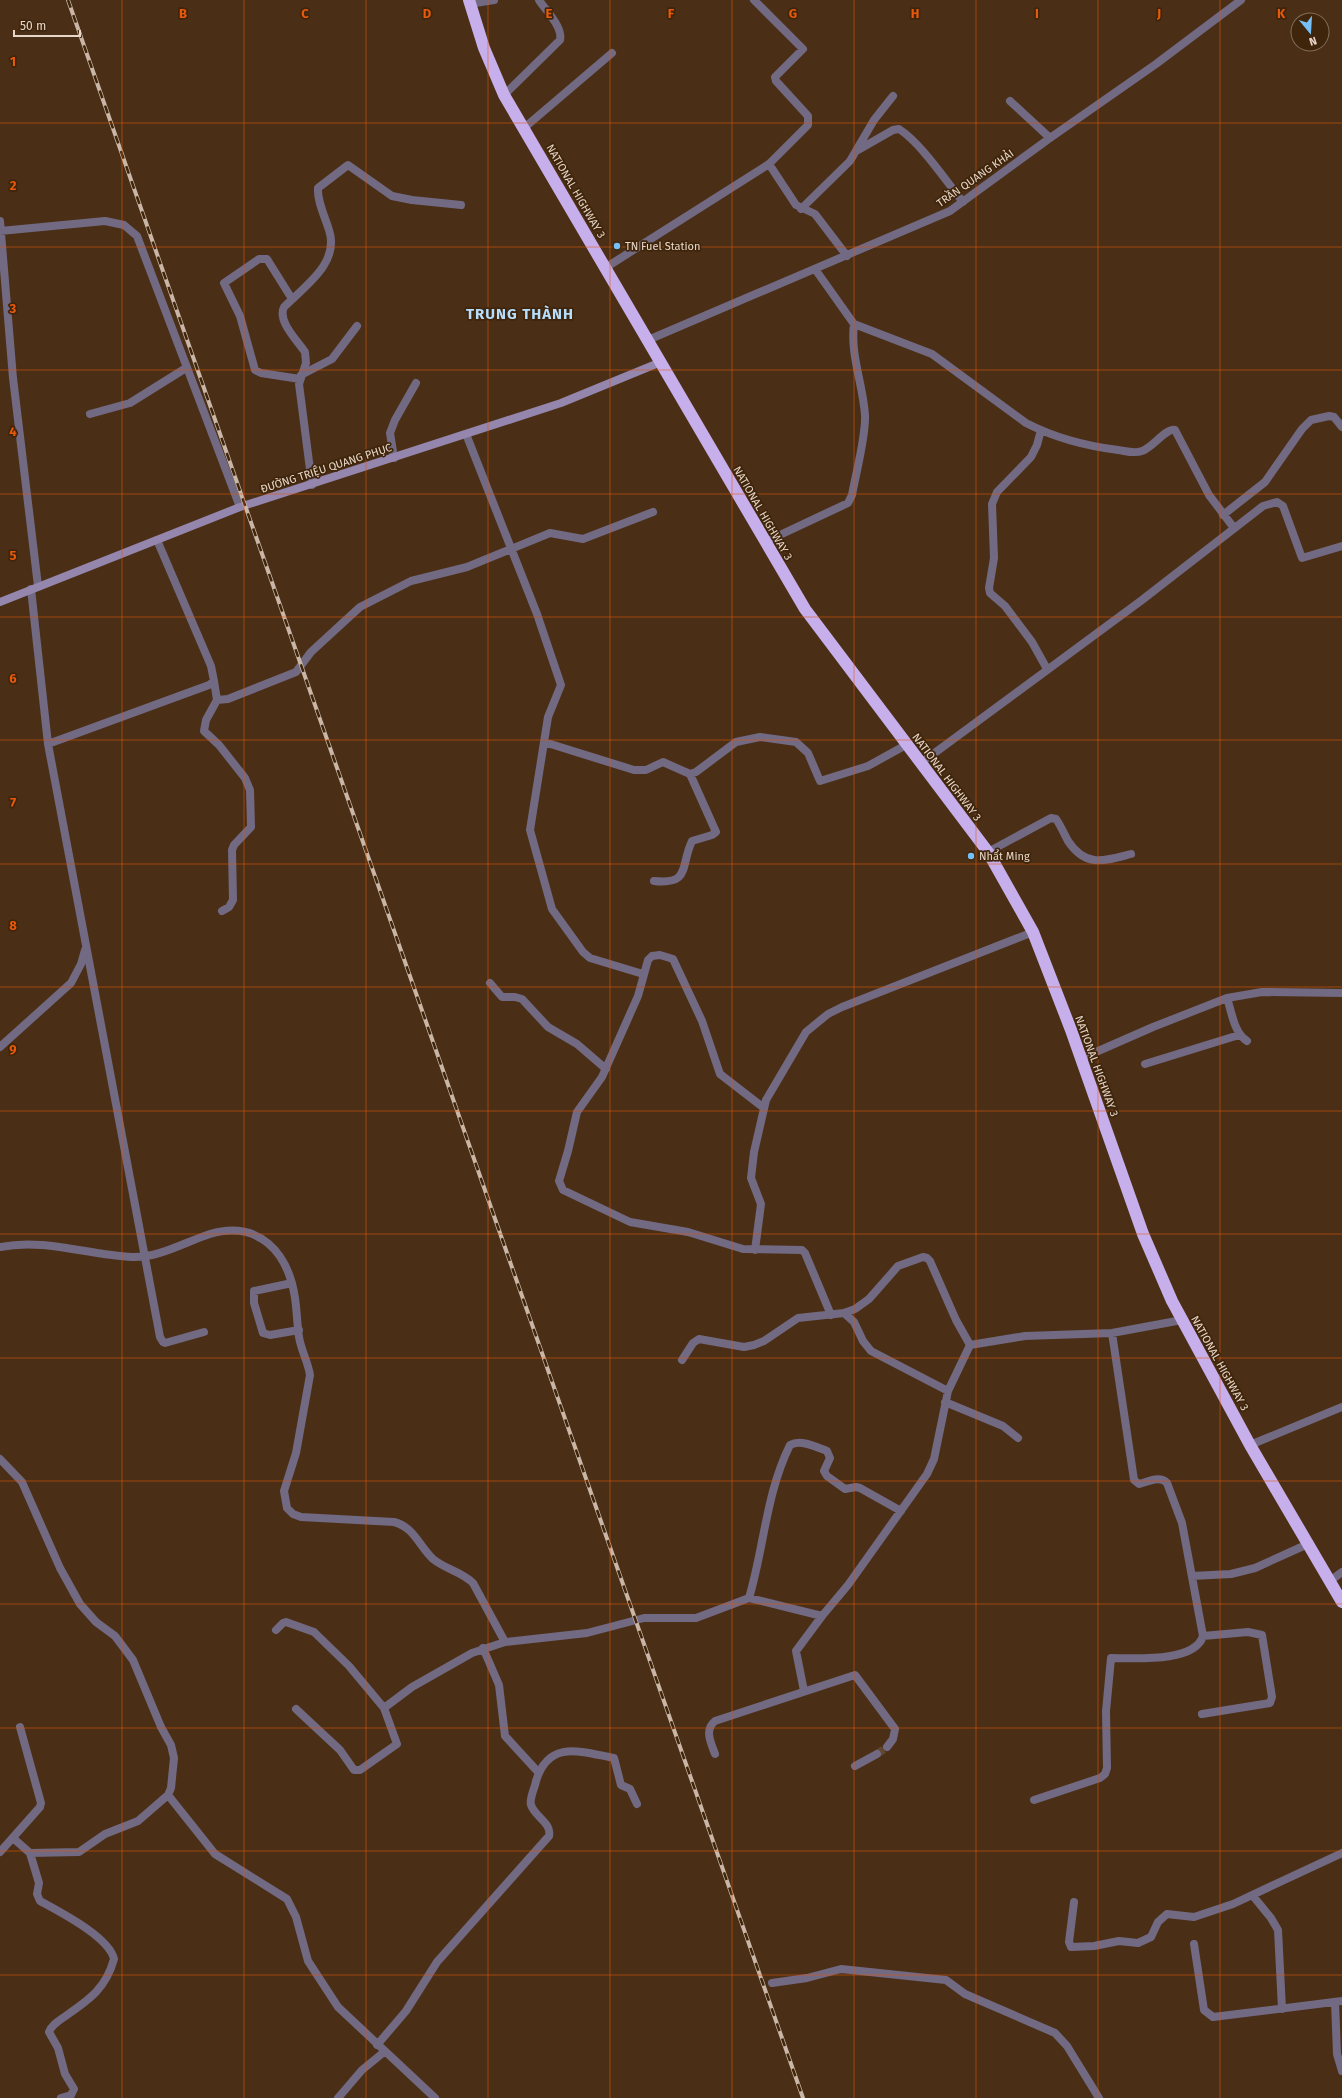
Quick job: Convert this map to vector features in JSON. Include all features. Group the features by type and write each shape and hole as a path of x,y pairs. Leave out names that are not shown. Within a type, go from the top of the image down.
{"highway":[{"name":"NATIONAL HIGHWAY 3","path":"469,2 484,48 504,95 805,610 988,852 1033,932 1143,1234 1182,1320 1250,1445 1342,1602"}],"main road":[{"name":"ĐƯỜNG TRIỆU QUANG PHỤC","path":"0,602 240,507 312,485 567,401 661,362"}],"street":[{"path":"469,2 494,0"},
{"path":"504,95 560,40 561,34 558,28 539,0"},
{"path":"605,268 769,164 808,125 808,116 776,81 775,77 803,49 754,0"},
{"name":"TRẦN QUANG KHẢI","path":"648,340 950,212 1050,138 1156,64 1241,0"},
{"path":"524,128 612,54"},
{"path":"801,209 850,161 858,150 874,120 893,96"},
{"path":"1010,101 1050,138"},
{"path":"858,150 893,130 899,129 905,133 934,166 963,202"},
{"path":"769,164 796,205 801,209 810,210 815,214 847,256"},
{"path":"312,485 301,377 306,363 305,352 282,317 284,307 323,267 329,259 332,250 331,234 318,188 345,166 351,167 392,196 412,200 461,204"},
{"path":"0,221 12,378 35,588 48,744 161,1341 165,1343 204,1332"},
{"path":"1,231 105,221 124,225 133,231 140,241 186,368 240,507"},
{"path":"292,299 267,259 259,259 224,283 240,316 255,370 261,373 301,377 332,359 357,326"},
{"path":"815,269 854,324 932,354 1015,415 1041,430 1090,446 1134,452 1150,447 1169,430 1173,430 1209,495 1234,528"},
{"path":"765,542 844,505 852,498 865,417 855,363 852,334 854,324"},
{"path":"90,414 130,403 186,368"},
{"path":"394,458 390,433 402,406 416,383"},
{"path":"1223,515 1265,482 1302,429 1311,420 1334,417 1342,427"},
{"path":"1041,430 1037,446 1031,457 997,492 992,504 994,558 989,588 990,593 1005,606 1032,642 1047,669"},
{"path":"466,434 537,614 561,685 550,710 530,830 552,909 583,952 590,958 643,974"},
{"path":"921,762 1142,600 1263,506 1277,502 1283,506 1302,558 1342,546"},
{"path":"217,700 228,699 296,672 311,652 360,607 369,601 411,581 468,567 550,533 555,532 575,539 592,537 653,512"},
{"path":"158,540 211,666 217,700 206,720 204,731 219,746 248,783 252,818 249,831 234,845 232,850 233,900 229,907 222,911"},
{"path":"48,744 209,685 214,681"},
{"path":"690,774 696,772 736,742 748,738 760,737 796,742 808,753 820,781 868,766 906,745"},
{"path":"544,742 634,770 646,770 663,762 690,774 716,832 712,835 692,841 684,870 678,878 667,882 654,881"},
{"path":"988,852 1048,819 1054,818 1077,852 1084,858 1094,861 1107,860 1131,854"},
{"path":"755,1250 761,1204 751,1178 754,1152 764,1108 798,1043 816,1022 828,1014 1033,932"},
{"path":"0,1047 71,983 82,964 86,945"},
{"path":"764,1108 720,1074 702,1021 672,960 667,956 652,956 648,960 638,996 606,1069 598,1084 577,1112 559,1181 563,1190 630,1222 688,1232 732,1246 755,1250 802,1250 805,1253 831,1315"},
{"path":"490,983 502,997 522,999 548,1027 577,1044 606,1069"},
{"path":"1080,1059 1154,1026 1227,998 1262,992 1342,993"},
{"path":"1227,998 1239,1035 1247,1041"},
{"path":"1145,1064 1239,1035"},
{"path":"0,1247 27,1244 132,1257 144,1256 211,1234 230,1231 248,1232 263,1238 277,1250 292,1283 298,1330 310,1375 296,1453 284,1492 287,1508 292,1514 301,1517 394,1522 402,1524 409,1529 435,1560 467,1577 473,1583 505,1642"},
{"path":"682,1360 693,1343 699,1339 744,1347 764,1341 798,1318 844,1313 854,1309 869,1299 898,1266 923,1257 927,1258 970,1345"},
{"path":"292,1283 254,1291 254,1303 263,1333 270,1335 298,1330"},
{"path":"844,1313 854,1322 863,1341 871,1351 948,1391"},
{"path":"970,1345 1025,1336 1112,1333 1182,1320"},
{"path":"1034,1800 1100,1778 1105,1774 1107,1768 1106,1702 1110,1658 1148,1659 1187,1652 1195,1648 1201,1642 1203,1636 1182,1523 1168,1483 1164,1480 1156,1479 1139,1484 1134,1480 1112,1333"},
{"path":"804,1691 796,1652 822,1616 848,1585 931,1467 948,1391 970,1345"},
{"path":"945,1402 1003,1426 1018,1438"},
{"path":"1250,1445 1342,1407"},
{"path":"749,1598 759,1565 764,1530 774,1491 790,1445 793,1443 805,1444 827,1451 830,1458 824,1471 827,1476 845,1488 860,1488 901,1511"},
{"path":"0,1459 22,1482 60,1568 76,1598 96,1622 115,1636 137,1668 173,1752 171,1788 168,1795 138,1822 106,1834 79,1852 30,1853"},
{"path":"1192,1576 1232,1574 1255,1568 1308,1544"},
{"path":"1330,1581 1342,1572"},
{"path":"384,1708 412,1687 483,1648 505,1642 586,1633 644,1618 696,1618 749,1598 822,1616"},
{"path":"276,1630 282,1623 286,1622 314,1632 349,1666 384,1708 397,1744 357,1771 354,1770 335,1745 296,1709"},
{"path":"1202,1714 1270,1703 1272,1697 1262,1635 1255,1632 1248,1632 1203,1636"},
{"path":"483,1648 499,1685 505,1736 539,1773"},
{"path":"715,1754 709,1731 710,1725 715,1721 851,1675 859,1676 895,1728 893,1739 887,1747"},
{"path":"0,1852 42,1803 20,1727"},
{"path":"377,2045 406,2011 437,1962 549,1836 549,1828 532,1806 531,1801 539,1773 550,1759 565,1751 574,1750 614,1758 621,1785 630,1789 637,1804"},
{"path":"855,1766 877,1754"},
{"path":"168,1795 215,1854 287,1899 296,1917 305,1953 312,1969 345,2015 384,2052 429,2091 434,2098"},
{"path":"13,1838 30,1853 39,1883 37,1894 40,1901 84,1927 109,1949 114,1959 111,1968 97,1993 54,2025 49,2032 58,2048 65,2074 74,2089 71,2095 61,2098"},
{"path":"1074,1902 1069,1942 1071,1947 1076,1948 1119,1941 1146,1941 1151,1938 1158,1922 1167,1914 1194,1917 1253,1896 1342,1854"},
{"path":"1253,1896 1271,1918 1278,1930 1282,2009"},
{"path":"1194,1944 1204,2010 1213,2017 1338,2002 1337,2054 1342,2071"},
{"path":"772,1983 807,1978 841,1969 946,1980 965,1994 1055,2033 1068,2046 1098,2098"},
{"path":"338,2098 362,2070 384,2052"}],"tunnel":[{"path":"877,1754 887,1747"}],"railway":[{"path":"68,0 803,2098"}],"place":[{"name":"TN Fuel Station","path":"617,246"},
{"name":"Nhẩt Ming","path":"971,856"}],"district":[{"name":"TRUNG THÀNH","path":"520,314"}]}
